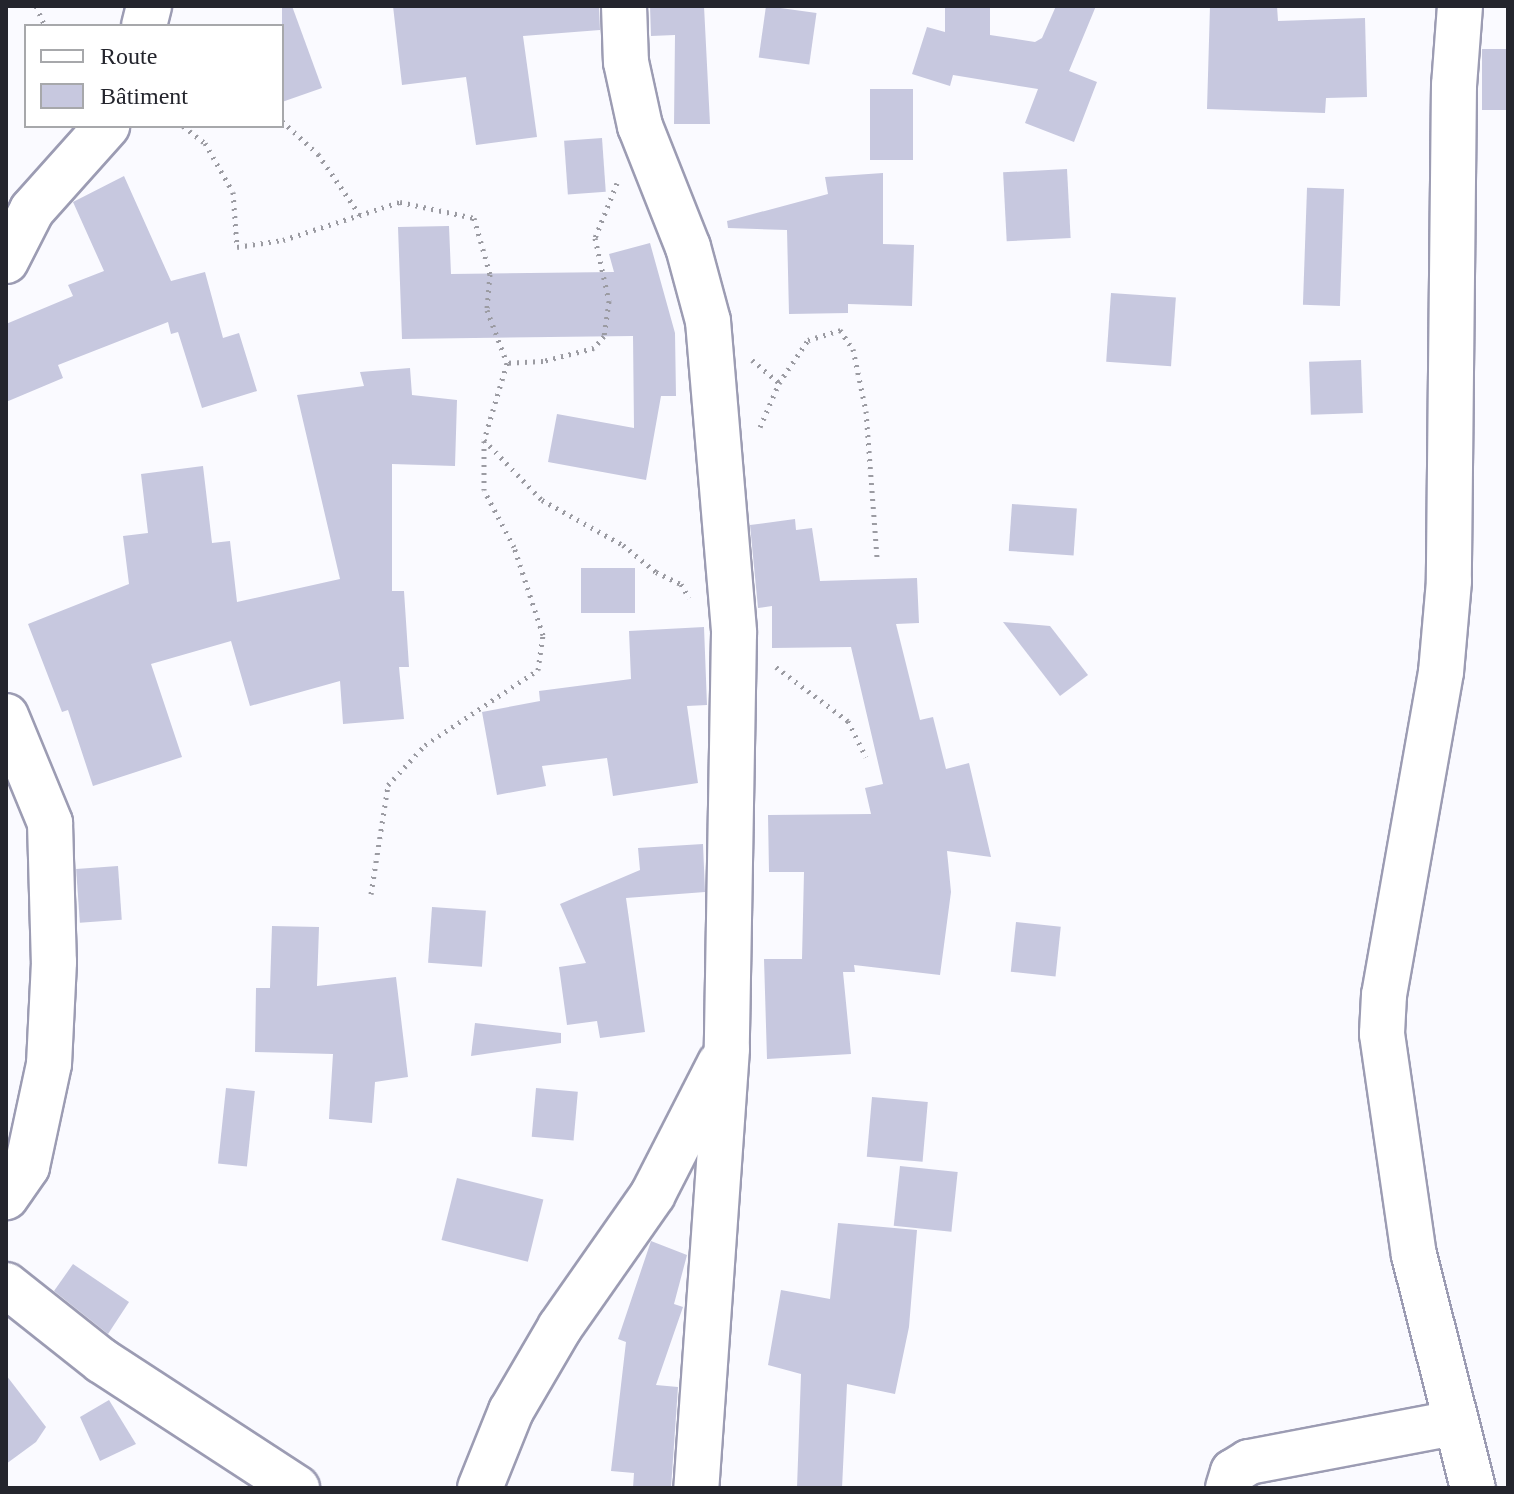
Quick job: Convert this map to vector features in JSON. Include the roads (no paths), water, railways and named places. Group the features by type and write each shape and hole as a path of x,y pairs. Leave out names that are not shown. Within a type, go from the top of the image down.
{"street":[{"path":"624,6 626,62 640,126 688,247 708,321 734,633 727,1049 696,1488"},
{"path":"1460,6 1454,85 1449,581 1441,672 1384,995 1382,1034 1414,1255 1454,1423 1473,1488"},
{"path":"6,261 32,210 105,128"},
{"path":"6,716 50,823 54,962 49,1064 27,1167 6,1197"},
{"path":"480,1488 511,1411 560,1327 653,1194 727,1049"},
{"path":"6,1285 102,1361 297,1488"},
{"path":"1228,1488 1233,1472 1249,1462 1454,1423"}]}
